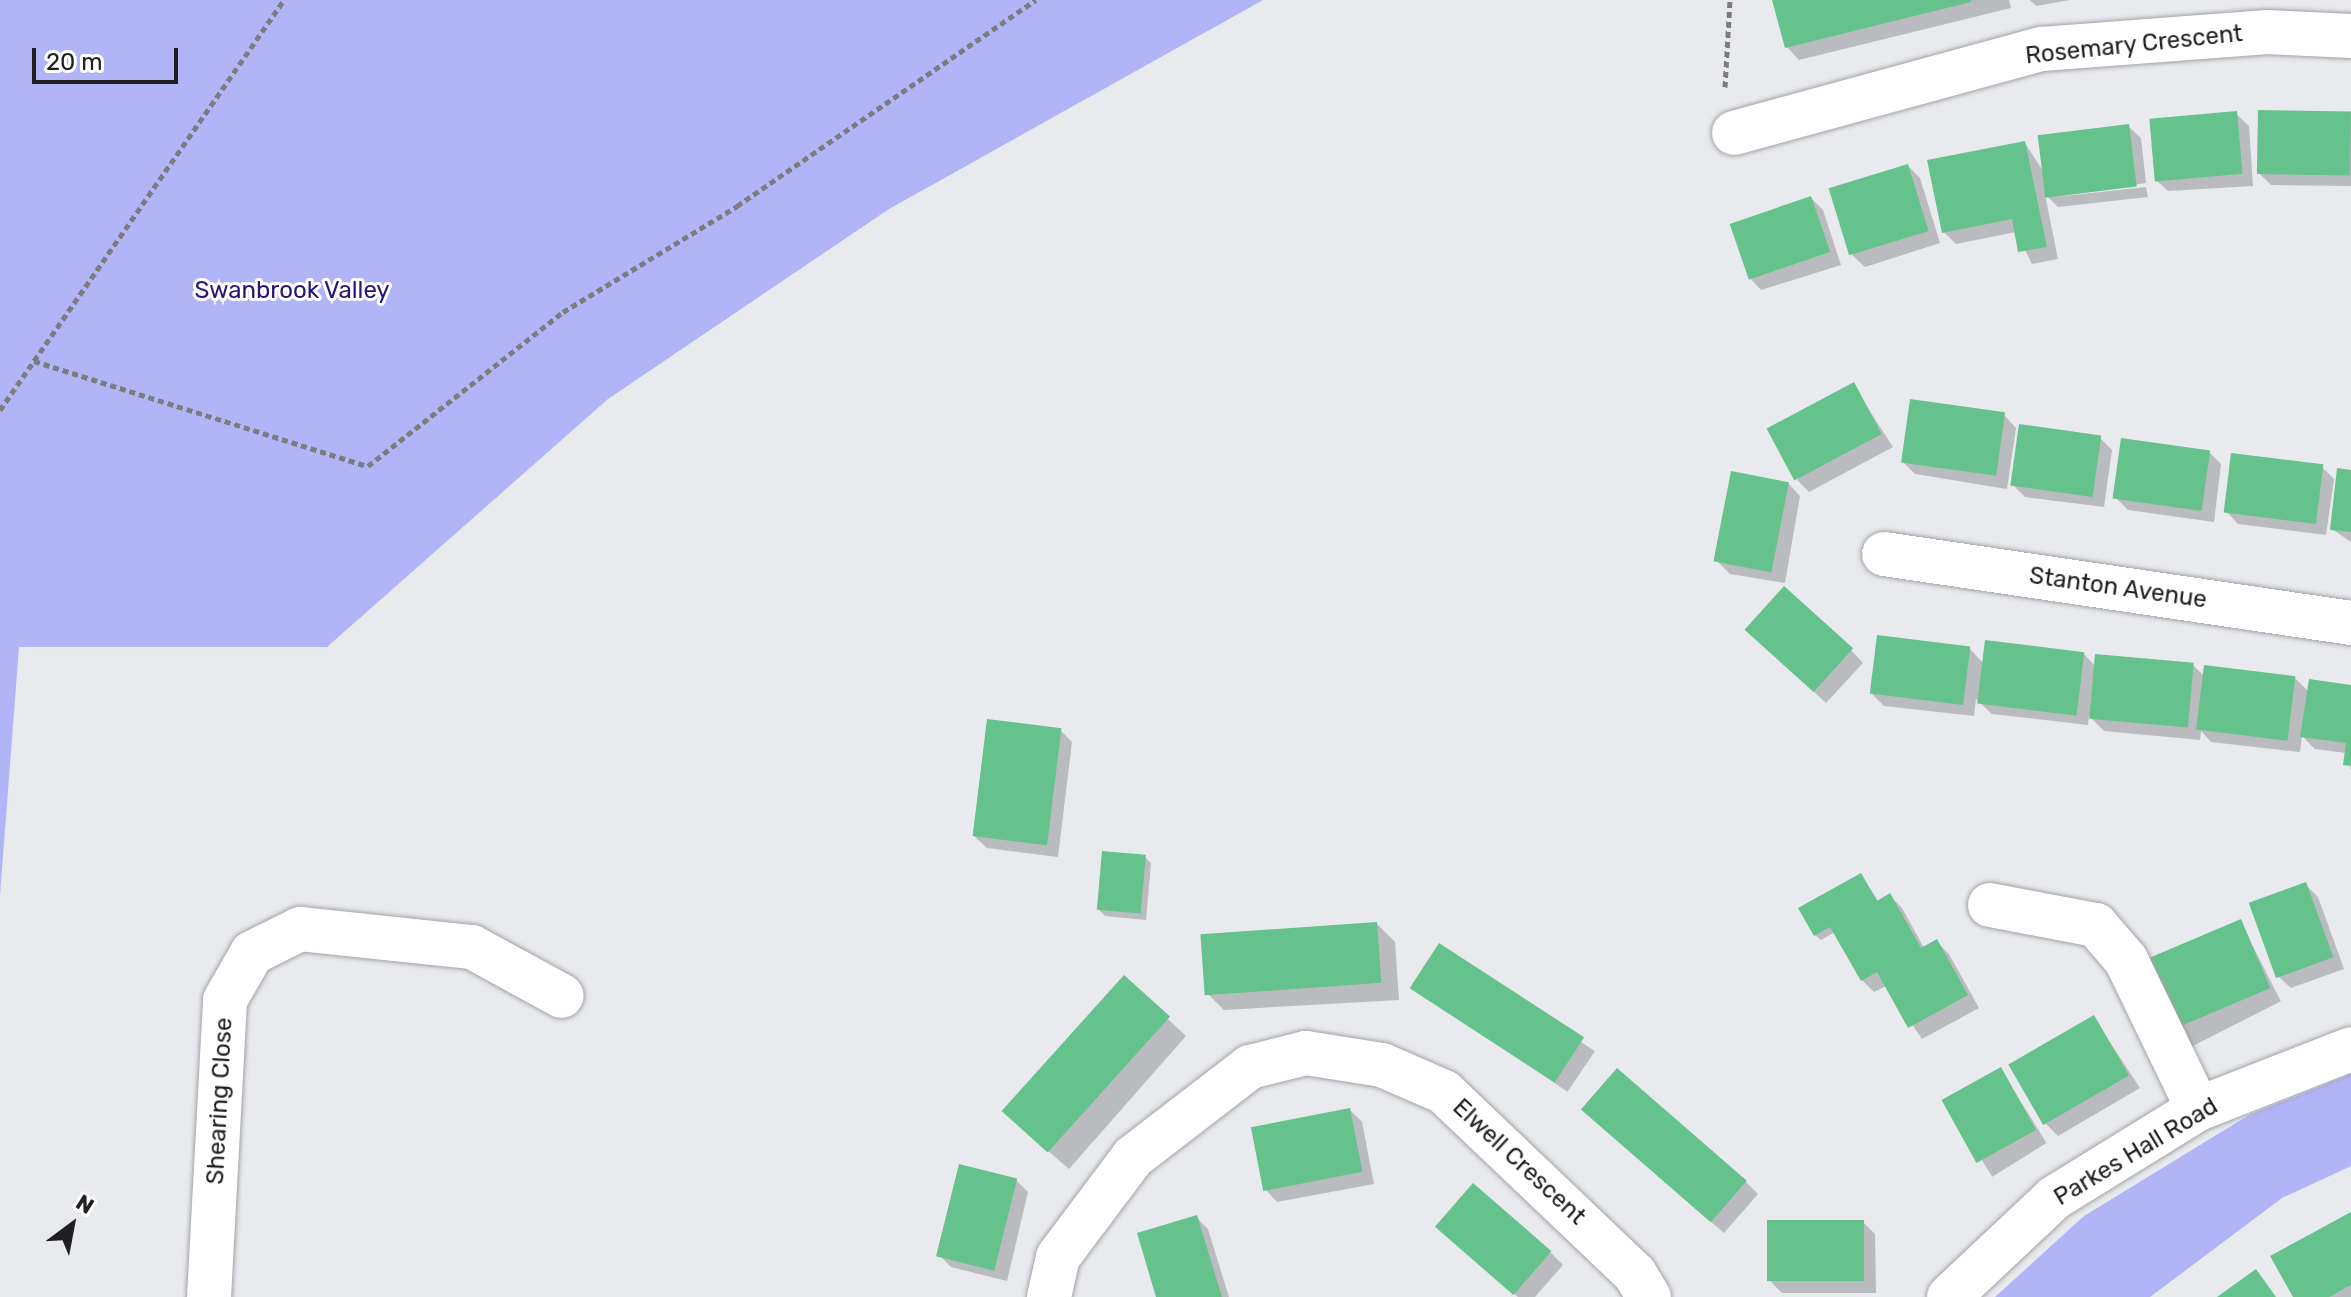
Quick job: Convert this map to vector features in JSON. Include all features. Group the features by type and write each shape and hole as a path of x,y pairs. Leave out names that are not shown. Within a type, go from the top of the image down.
{"street":[{"name":"Rosemary Crescent","path":"1734,133 2042,49 2267,32 2351,36"},
{"name":"Stanton Avenue","path":"1884,554 2351,623"},
{"path":"1990,905 2096,925 2126,960 2198,1109"},
{"name":"Shearing Close","path":"209,1297 225,1000 252,953 300,929 472,947 562,996"},
{"name":"Parkes Hall Road","path":"1949,1297 2054,1198 2198,1109 2351,1049"},
{"name":"Elwell Crescent","path":"1049,1297 1058,1257 1133,1157 1250,1067 1306,1053 1382,1065 1444,1092 1635,1274 1649,1297"}],"path":[{"path":"0,410 284,0"},
{"path":"34,361 368,466 563,312 737,206 1036,0"},
{"path":"1730,0 1724,115 1734,133"}],"green space":[{"name":"Swanbrook Valley","path":"0,0 1263,0 889,209 608,399 327,647 19,647 0,895"},
{"path":"2351,1074 2351,1166 2282,1198 2150,1297 1995,1297 2084,1216 2249,1115"}],"building":[{"path":"1772,0 1971,0 1971,2 1785,48"},
{"path":"2258,110 2351,112 2350,176 2257,174"},
{"path":"2237,111 2242,174 2155,181 2149,119"},
{"path":"2129,124 2137,187 2045,198 2038,135"},
{"path":"2025,141 2047,247 2018,252 2012,219 1942,233 1927,160"},
{"path":"1908,164 1928,231 1849,255 1829,188"},
{"path":"1811,196 1830,252 1749,280 1730,224"},
{"path":"1854,382 1882,434 1794,481 1767,428"},
{"path":"1910,399 2005,412 1996,476 1901,462"},
{"path":"2019,424 2101,436 2093,497 2010,485"},
{"path":"2121,438 2210,451 2202,511 2113,498"},
{"path":"2231,453 2323,464 2316,524 2224,513"},
{"path":"2337,468 2351,470 2351,532 2330,530"},
{"path":"1731,471 1789,482 1771,573 1713,561"},
{"path":"1784,586 1853,648 1814,692 1745,630"},
{"path":"1877,635 1970,646 1963,705 1870,694"},
{"path":"1985,640 2084,652 2076,716 1977,704"},
{"path":"2095,654 2194,663 2188,727 2089,719"},
{"path":"2204,665 2295,676 2287,741 2196,730"},
{"path":"2309,679 2351,685 2351,766 2343,765 2346,743 2300,737"},
{"path":"987,719 1061,728 1047,845 973,836"},
{"path":"1102,851 1146,855 1141,914 1097,910"},
{"path":"1861,873 1877,901 1890,893 1921,948 1937,939 1968,995 1908,1028 1877,972 1861,981 1830,927 1814,936 1798,908"},
{"path":"2306,882 2333,957 2276,978 2249,903"},
{"path":"2241,919 2270,988 2174,1029 2144,960"},
{"path":"1377,922 1381,983 1205,995 1200,934"},
{"path":"1439,943 1584,1037 1555,1083 1410,988"},
{"path":"1124,975 1170,1016 1048,1152 1002,1111"},
{"path":"2094,1015 2129,1076 2043,1125 2008,1064"},
{"path":"2001,1067 2036,1130 1976,1163 1942,1100"},
{"path":"1617,1068 1747,1181 1711,1222 1581,1110"},
{"path":"1350,1108 1362,1172 1263,1191 1251,1127"},
{"path":"959,1164 1017,1179 994,1271 936,1256"},
{"path":"1473,1183 1551,1251 1513,1295 1435,1227"},
{"path":"2351,1212 2351,1285 2329,1297 2293,1297 2270,1256"},
{"path":"1197,1215 1222,1297 1156,1297 1137,1233"},
{"path":"1767,1220 1864,1220 1864,1281 1767,1281"},
{"path":"2256,1269 2276,1297 2217,1297"}]}
